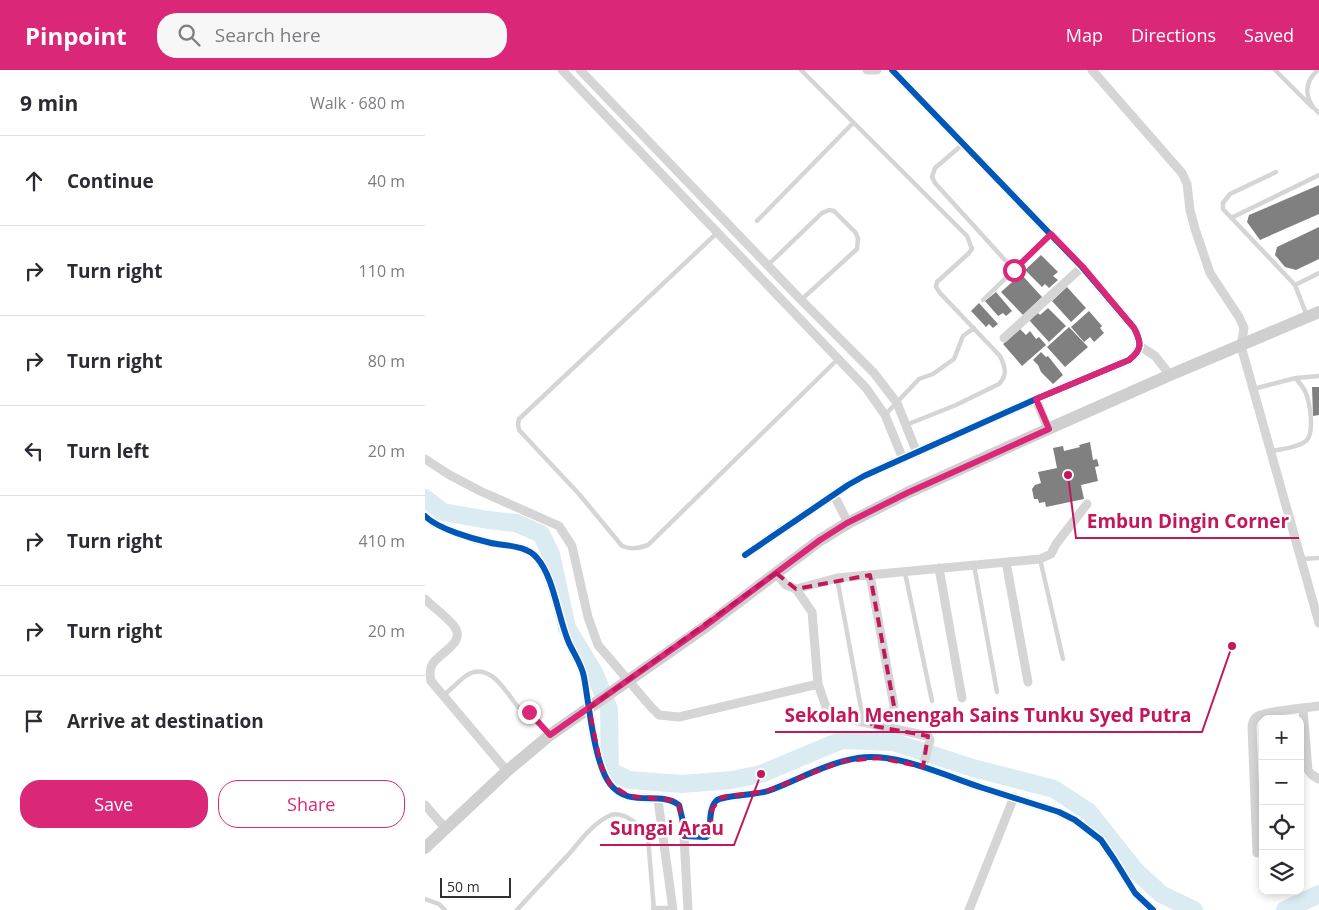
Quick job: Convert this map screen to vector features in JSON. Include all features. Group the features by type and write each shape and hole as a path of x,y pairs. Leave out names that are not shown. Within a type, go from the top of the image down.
{"main road":[{"path":"425,848 507,771 550,735 705,626 820,540 847,523 907,493 1170,374 1241,346 1313,314"}],"street":[{"path":"562,70 719,232 866,388 885,415 903,459"},
{"path":"581,70 801,300 875,373 897,403 917,453"},
{"path":"867,70 877,70"},
{"path":"745,555 864,476 1036,399 1129,360 1138,353 1139,336 1134,328 1083,267 893,70"},
{"path":"1092,70 1182,173 1187,184 1190,210 1210,273 1239,317 1244,328 1241,346 1319,623"},
{"path":"1004,338 1083,267"},
{"path":"1139,346 1155,356 1170,374"},
{"path":"1036,399 1049,429"},
{"path":"425,459 480,491 559,526 572,546 588,617 598,645 627,681 659,715 679,717 818,684"},
{"path":"834,495 847,523"},
{"path":"796,589 837,578 1039,559 1051,554 1056,544 1087,504"},
{"path":"425,530 428,519 490,543 526,550 535,556 547,574 566,636 583,675 591,706 601,766 610,784 629,796 640,799 672,800 679,805 685,830 688,910"},
{"path":"1006,562 1028,682"},
{"path":"939,568 962,698"},
{"path":"776,573 786,585 796,589 812,612 818,684 830,715 923,733 930,740 924,765"},
{"path":"862,720 889,714 893,711 894,706 870,575"},
{"path":"425,599 457,631 457,638 453,645 432,665 431,681 507,771"},
{"path":"1257,853 1253,720 1258,716 1268,713 1319,706"},
{"path":"1303,709 1308,770 1319,779"},
{"path":"685,836 706,837 710,834 712,809 716,801 722,798 747,796 767,791 843,761 859,758 879,758 924,765 1059,812 1086,828 1101,840 1115,859 1135,893 1153,910"},
{"path":"969,910 1013,797"},
{"path":"657,800 673,909"},
{"path":"425,804 446,829"}],"lane":[{"path":"573,81 581,70"},
{"path":"801,70 971,242 972,249 969,253 937,282 936,287 1000,356 1004,364 1004,379 999,384 965,401 906,425"},
{"path":"1275,70 1319,113"},
{"path":"1313,107 1308,100 1308,84 1311,77 1318,70"},
{"path":"757,221 853,123"},
{"path":"963,144 935,168 932,177 935,183 1014,270"},
{"path":"1276,172 1230,194 1226,197 1223,209 1295,285 1313,314"},
{"path":"1231,218 1319,175"},
{"path":"768,265 822,213 829,210 834,211 855,232 859,238 857,249 801,300"},
{"path":"719,232 519,419 519,430 579,494 622,546 630,549 648,545 839,358"},
{"path":"983,300 1051,234"},
{"path":"1295,285 1319,273"},
{"path":"885,415 919,379 933,374 954,359 959,342 963,336 974,328"},
{"path":"1253,389 1296,378 1319,376"},
{"path":"1272,451 1301,444 1308,439 1311,432 1309,404 1305,391 1296,378"},
{"path":"1301,560 1319,558"},
{"path":"1039,559 1063,659"},
{"path":"974,565 997,692"},
{"path":"905,573 932,701"},
{"path":"837,578 862,720"},
{"path":"443,696 467,676 475,672 489,673 518,707 526,709 550,735"},
{"path":"517,910 595,825 612,815 624,816 646,832 653,909 673,909"},
{"path":"425,899 439,904 445,910"}],"highlighted area":[{"path":"776,573 796,589 870,575 894,706 893,711 869,725 928,736 923,767 879,758 843,761 767,791 722,797 712,809 710,834 684,836 679,805 672,800 629,796 610,784 601,766 589,708"}],"building":[{"path":"1319,185 1319,214 1260,240 1247,222 1249,215"},
{"path":"1319,227 1319,259 1296,270 1285,267 1275,255 1277,247"},
{"path":"1041,255 1058,272 1053,276 1058,280 1049,288 1045,284 1042,287 1025,270"},
{"path":"1021,274 1042,297 1023,315 1001,292"},
{"path":"1067,287 1086,308 1071,322 1052,301"},
{"path":"996,292 1012,311 1006,316 1003,313 998,316 985,301"},
{"path":"979,303 998,324 993,328 989,324 986,327 971,311"},
{"path":"1048,308 1066,326 1049,342 1029,320 1038,313 1040,315"},
{"path":"1089,311 1102,326 1100,328 1104,333 1094,342 1090,337 1084,342 1071,327"},
{"path":"1069,327 1088,347 1065,367 1047,347"},
{"path":"1020,329 1026,335 1030,331 1036,339 1039,337 1046,345 1022,366 1003,344"},
{"path":"1041,352 1046,357 1048,356 1063,375 1053,384 1041,372 1033,360"},
{"path":"1312,387 1319,387 1319,415 1313,416"},
{"path":"1090,442 1093,460 1097,459 1099,466 1095,467 1098,481 1081,485 1084,499 1046,507 1045,502 1039,503 1038,499 1034,499 1032,489 1035,485 1041,483 1038,472 1057,468 1053,448 1063,446 1064,451"}],"waterway":[{"path":"425,498 443,512 516,523 541,534 551,554 567,628 595,674 609,709 610,771 629,780 682,784 732,780 761,774 842,740 893,742 973,768 1054,789 1089,812 1135,870 1161,894 1194,910"},
{"path":"1285,910 1319,894"}],"cycle path":[{"path":"745,555 864,476 1036,399 1129,360 1136,353 1139,346 1134,328 1082,267 892,70"},
{"path":"425,516 438,525 456,533 491,543 522,548 537,558 548,576 565,633 583,673 596,748 604,774 610,784 626,796 663,799 679,805 685,830 684,836 706,837 710,834 712,808 716,801 720,799 768,791 846,760 873,757 889,758 921,766 1059,812 1075,820 1101,840 1135,893 1153,910"}],"place":[{"name":"Embun Dingin Corner","path":"1068,475"},
{"name":"Sekolah Menengah Sains Tunku Syed Putra","path":"1232,646"},
{"name":"Sungai Arau","path":"761,774"}],"route":[{"path":"529,712 550,735 705,626 820,540 847,523 907,493 1049,429 1036,399 1129,360 1138,353 1139,336 1134,328 1083,267 1051,234 1014,270"}]}
